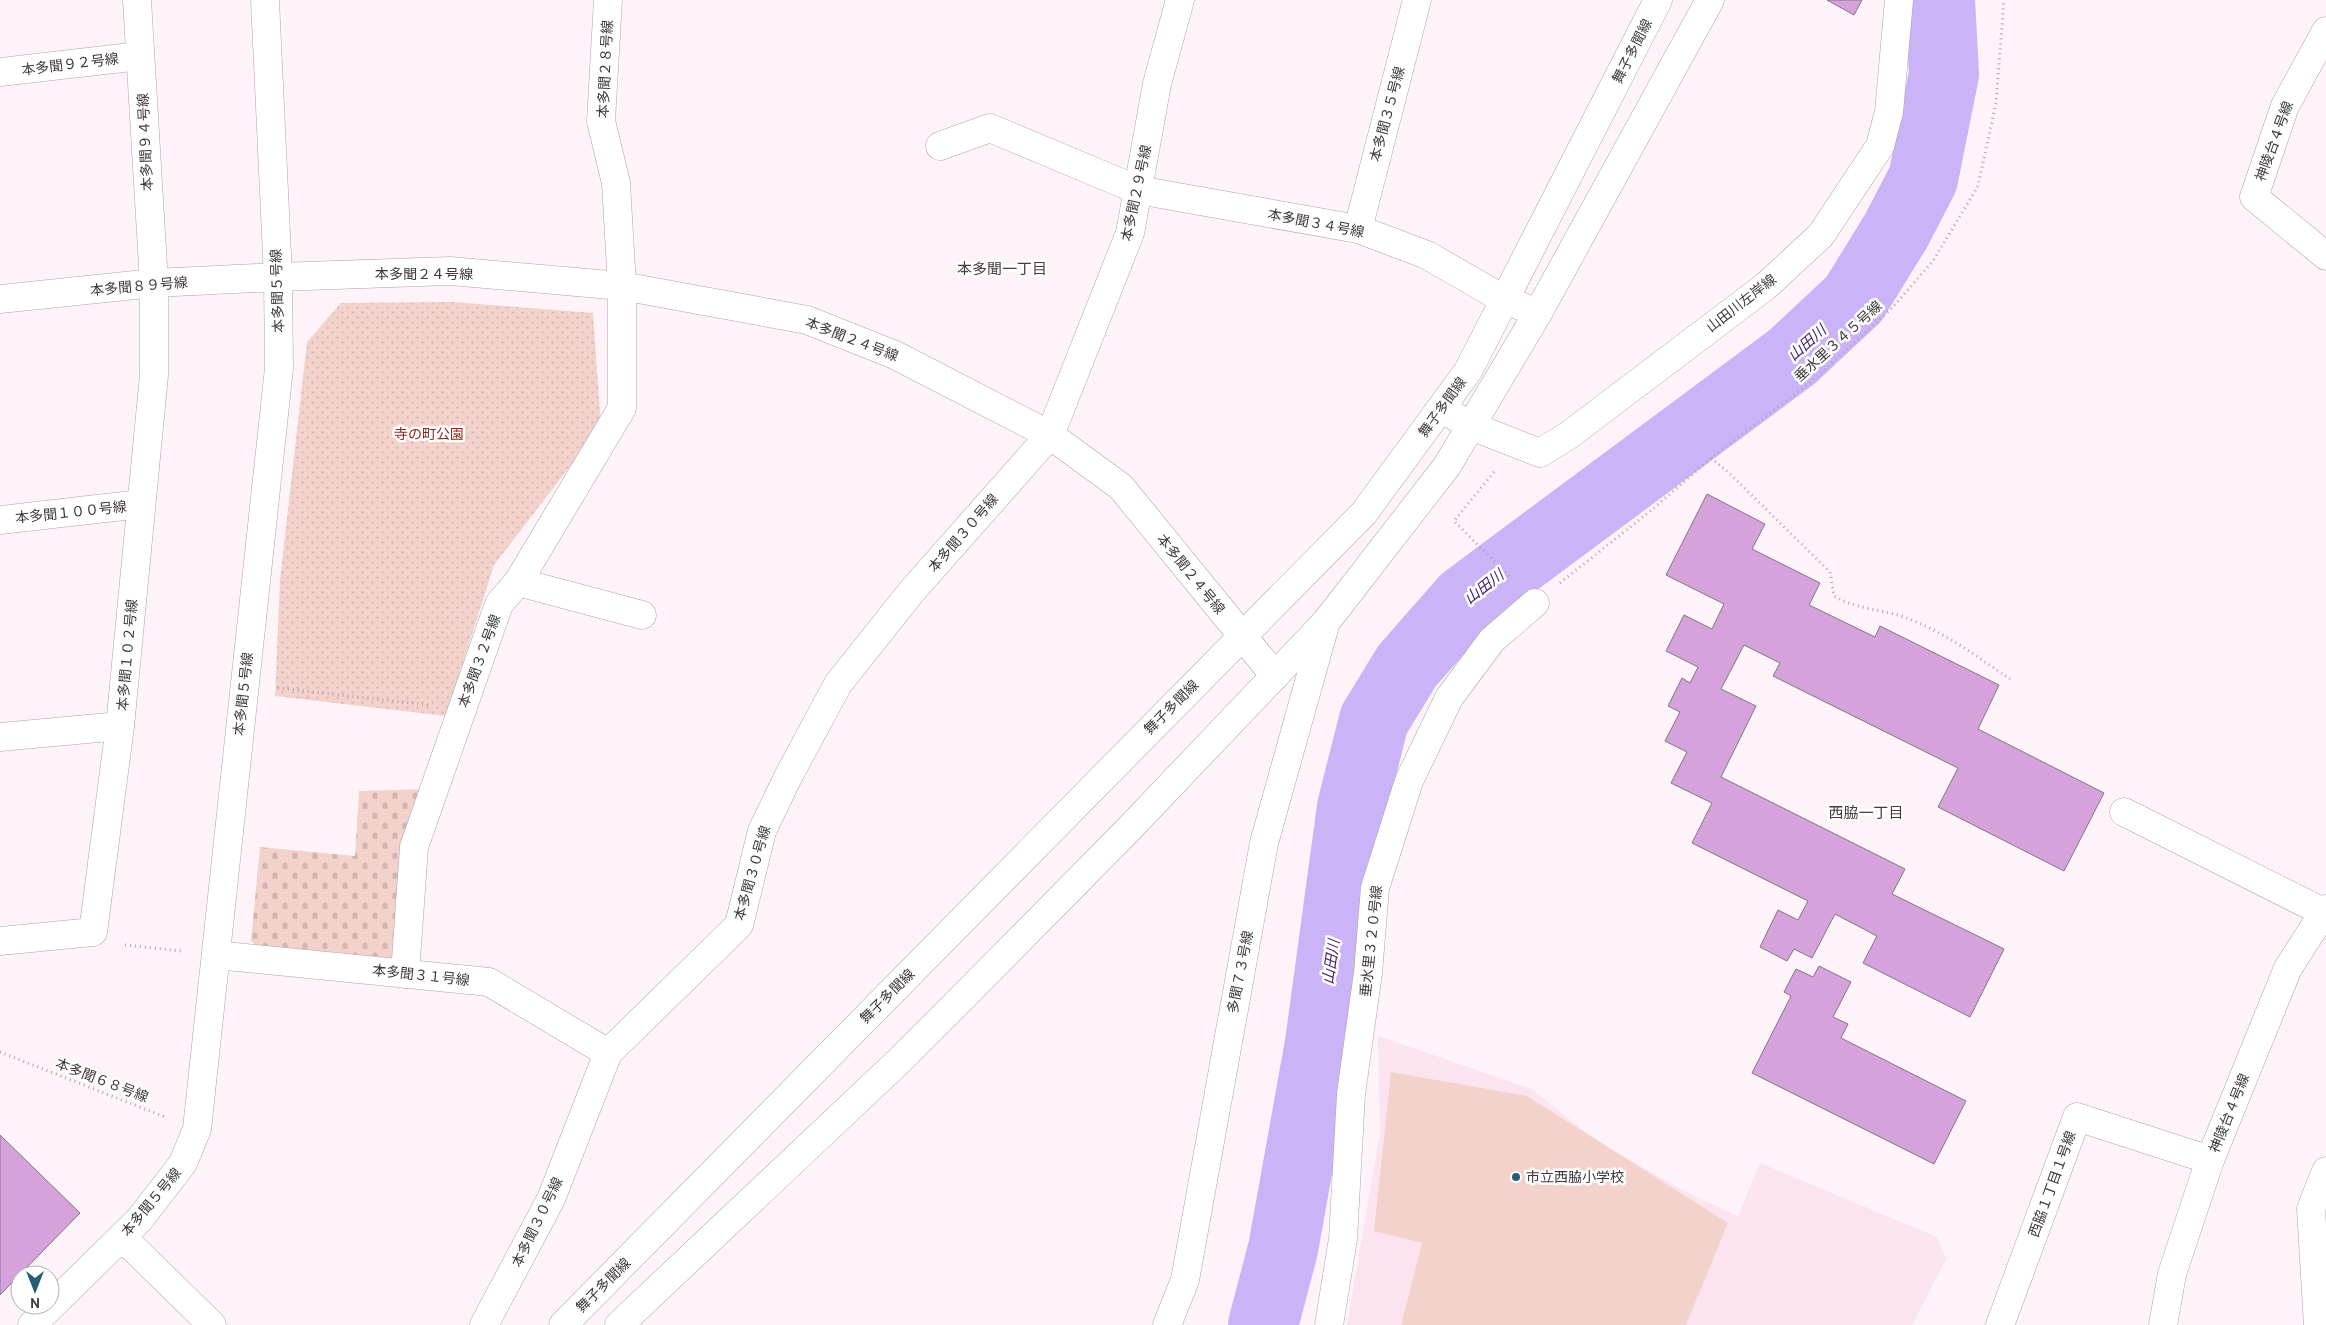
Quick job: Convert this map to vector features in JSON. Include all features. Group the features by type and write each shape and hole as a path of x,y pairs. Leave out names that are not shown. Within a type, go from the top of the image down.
{"street":[{"name":"本多聞９４号線","path":"137,0 154,283"},
{"name":"本多聞５号線","path":"32,1325 140,1219 183,1163 197,1129 279,368 278,277 265,0"},
{"name":"本多聞２８号線","path":"608,0 601,121 616,183 622,286"},
{"name":"本多聞２９号線","path":"1050,435 1130,233 1157,84 1180,0"},
{"name":"本多聞３５号線","path":"1358,229 1417,0"},
{"name":"舞子多聞線","path":"563,1325 1241,635 1364,513 1468,371 1658,0"},
{"path":"619,1325 900,1060 1127,830 1326,622 1447,466 1538,313 1710,0"},
{"name":"山田川左岸線","path":"1441,408 1471,426 1540,453 1569,435 1766,286 1821,235 1880,146 1889,112 1899,0"},
{"name":"神陵台４号線","path":"2326,30 2285,106 2254,197 2326,256"},
{"name":"本多聞９２号線","path":"0,72 140,56"},
{"name":"本多聞３４号線","path":"940,146 990,128 1138,190 1358,229 1427,255 1505,300 1538,313"},
{"name":"本多聞２４号線","path":"278,277 450,271 622,286 807,320 895,355 1050,435 1121,487 1275,676"},
{"name":"本多聞８９号線","path":"0,300 154,283 278,277"},
{"name":"本多聞１０２号線","path":"93,932 120,726 154,375 154,283"},
{"name":"本多聞３２号線","path":"404,974 414,847 499,604 518,582 622,408 622,286"},
{"name":"本多聞３０号線","path":"484,1325 550,1199 608,1053 739,925 762,830 838,684 912,591 1050,435"},
{"name":"本多聞１００号線","path":"0,520 141,504"},
{"path":"518,582 642,614"},
{"name":"垂水里３２０号線","path":"1329,1325 1343,1239 1351,1094 1368,973 1375,888 1409,781 1450,698 1492,640 1535,603"},
{"name":"多聞７３号線","path":"1167,1325 1185,1280 1264,843 1326,622"},
{"path":"0,738 120,726"},
{"name":"神陵台４号線","path":"2124,812 2325,910 2288,968 2210,1160 2172,1274 2163,1325"},
{"path":"0,941 93,932"},
{"name":"本多聞３１号線","path":"216,955 489,982 608,1053"},
{"name":"西脇１丁目１号線","path":"2000,1325 2077,1118 2210,1160"},
{"path":"2318,1325 2311,1209 2326,1171"},
{"path":"122,1237 212,1325"}],"path":[{"name":"垂水里３４５号線","path":"1535,603 1654,508 1711,458 1812,381 1891,309 1933,260 1978,186 1996,102 2004,0"},
{"path":"1516,444 1454,521 1535,603"},
{"path":"1711,458 1729,473 1830,572 1834,596 1849,605 1904,617 1952,640 2010,679"},
{"path":"244,684 462,709"},
{"path":"93,932 128,946 216,955"},
{"name":"本多聞６８号線","path":"0,1052 197,1129"}],"shaded area":[{"name":"市立西脇小学校","path":"1378,1036 1532,1089 1594,1139 1684,1191 1738,1216 1760,1163 1937,1237 1946,1259 1912,1325 1347,1325 1380,1132"}],"green space":[{"name":"寺の町公園","path":"452,302 593,313 601,426 494,565 446,716 275,696 280,580 307,342 341,303"},
{"path":"429,789 398,952 387,964 265,953 251,941 260,847 355,856 359,791"},
{"name":"市立西脇小学校","path":"1391,1072 1527,1096 1728,1223 1686,1325 1401,1325 1422,1243 1374,1231"}],"building":[{"path":"1827,0 1862,0 1854,15"},
{"path":"1707,494 1765,524 1752,549 1820,583 1809,605 1875,637 1880,626 1999,685 1978,729 2104,793 2064,871 1938,807 1958,768 1773,676 1780,663 1744,645 1721,689 1756,706 1721,777 1905,869 1892,894 2004,949 1970,1017 1863,963 1877,936 1835,914 1812,958 1794,949 1787,961 1760,947 1778,910 1798,920 1808,901 1692,843 1712,803 1671,783 1687,752 1665,741 1680,712 1668,706 1682,678 1690,683 1698,667 1666,651 1684,615 1712,629 1724,604 1666,575"},
{"path":"1819,966 1851,982 1833,1017 1848,1024 1841,1038 1966,1101 1934,1164 1752,1073 1791,996 1784,992 1796,969 1813,977"},
{"path":"0,1135 80,1213 29,1265 10,1265 10,1285 0,1295"}],"waterway":[{"name":"山田川","path":"1263,1325 1283,1249 1320,1043 1352,807 1374,720 1407,666 1465,600 1792,357 1854,299 1896,231 1923,179 1944,74 1940,0"}],"place":[{"name":"市立西脇小学校","path":"1516,1177"}],"district":[{"name":"本多聞一丁目","path":"1002,269"},
{"name":"西脇一丁目","path":"1866,813"}]}
